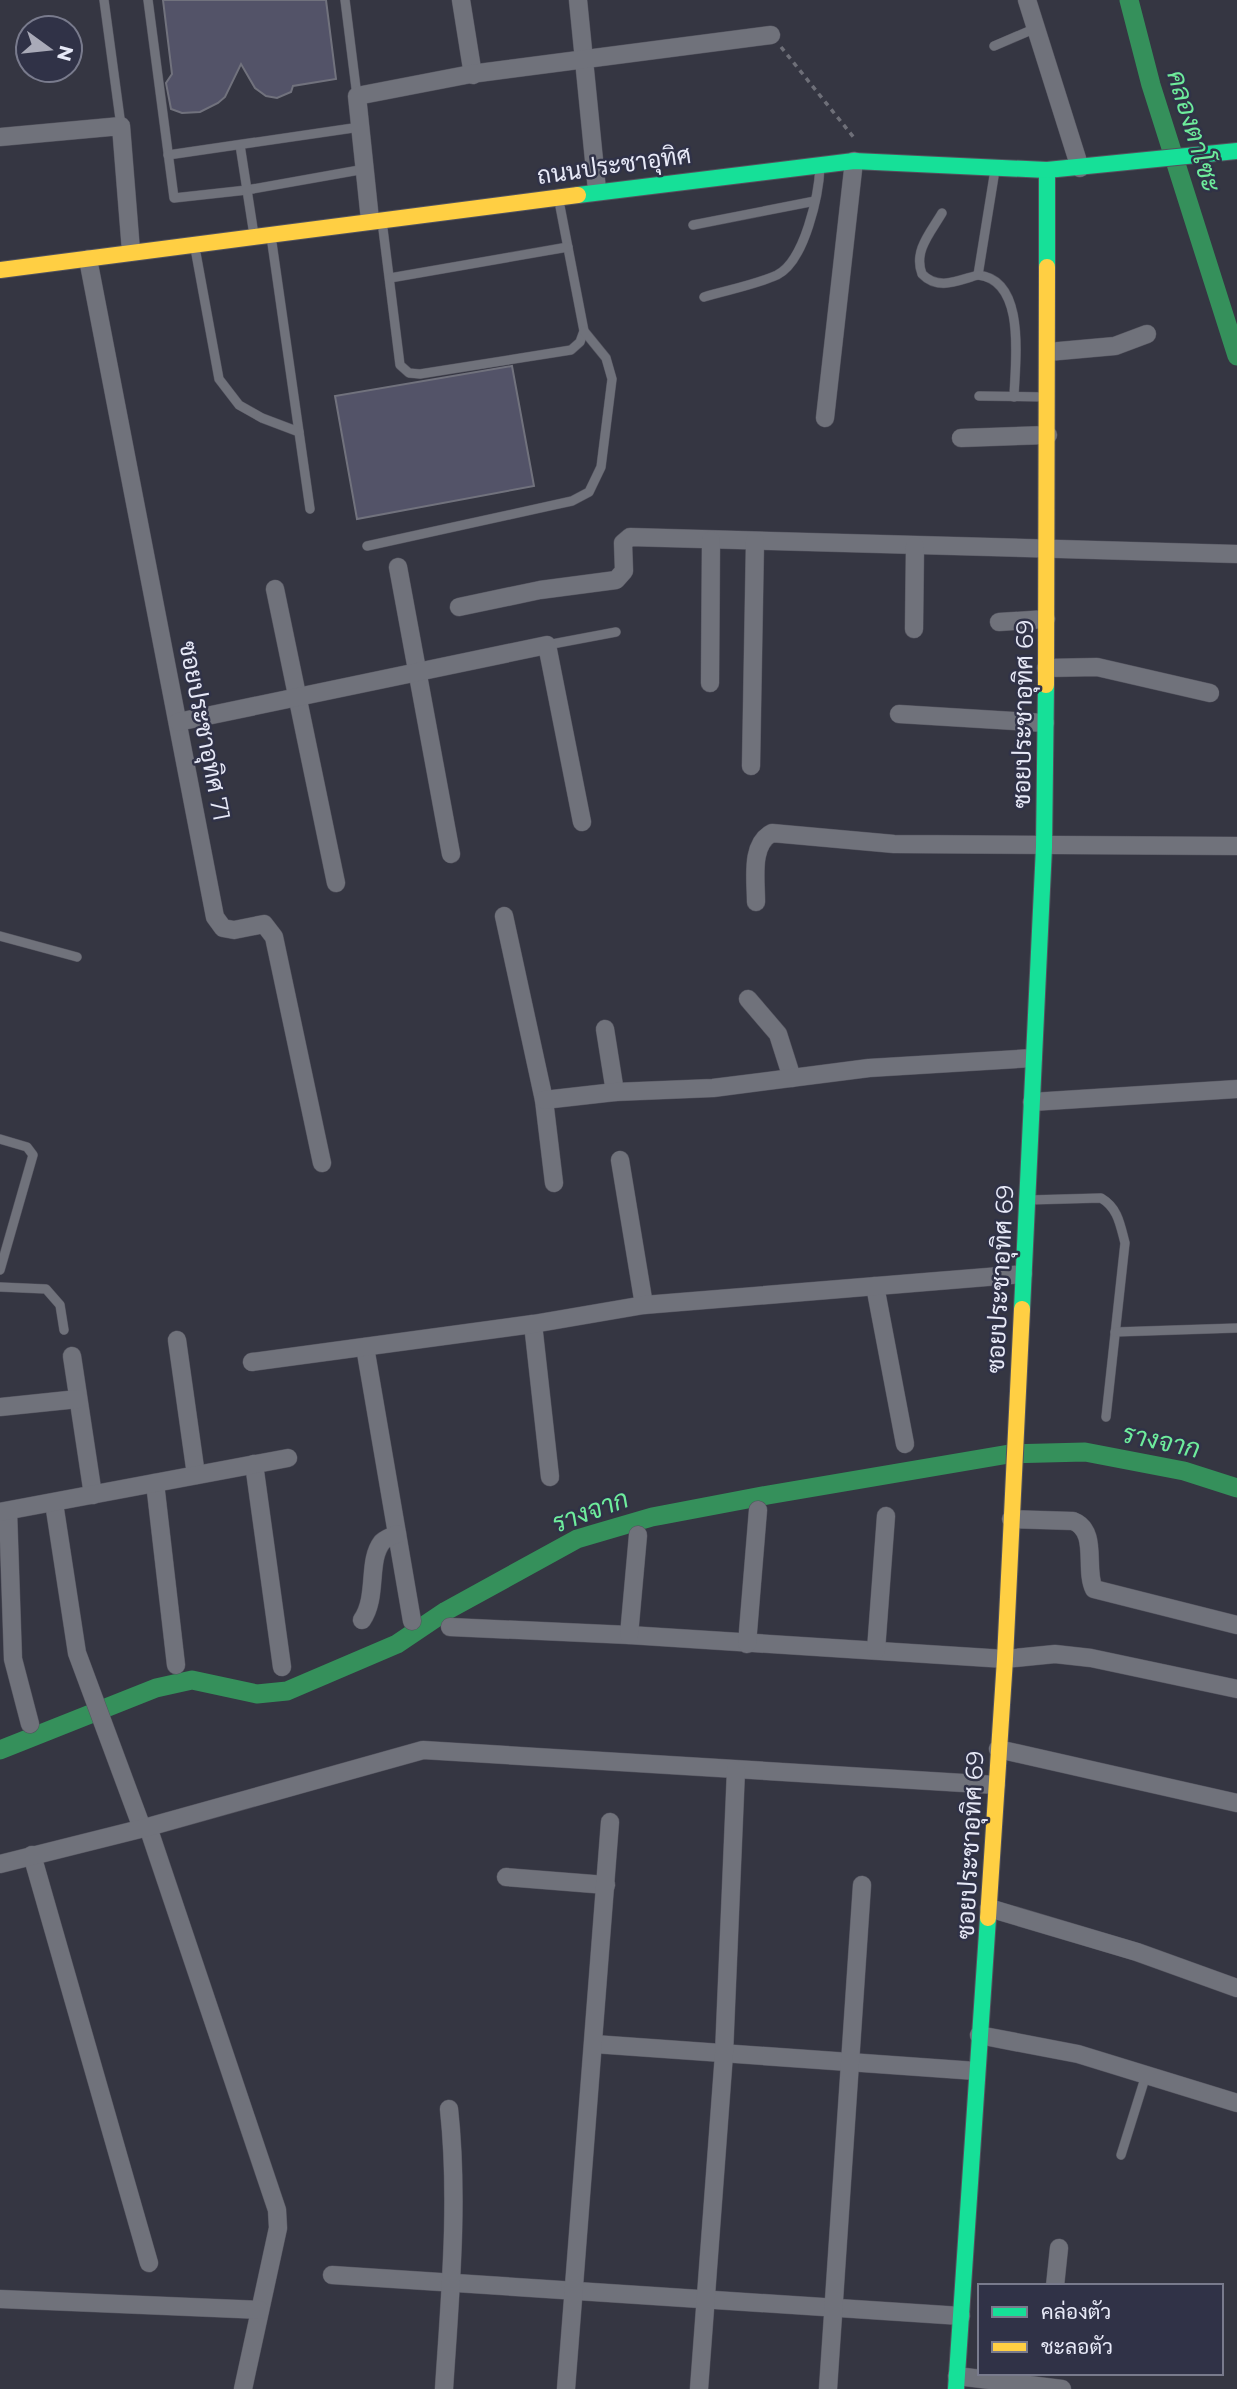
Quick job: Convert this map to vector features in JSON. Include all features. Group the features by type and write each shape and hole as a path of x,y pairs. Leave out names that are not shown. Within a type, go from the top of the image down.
{"street":[{"path":"461,0 472,74"},
{"path":"578,0 597,190"},
{"path":"1027,0 1080,168"},
{"path":"376,220 365,169 357,96 472,74 771,35"},
{"path":"1,132 121,126 131,251"},
{"name":"ถนนประชาอุทิศ","path":"0,270 194,242 820,163 862,161 995,170 1047,170 1209,156 1237,151"},
{"path":"825,418 862,161"},
{"name":"ซอยประชาอุทิศ 69","path":"957,2383 1005,1659 1044,847 1048,548 1047,170"},
{"name":"ซอยประชาอุทิศ 71","path":"88,259 215,917 223,928 234,930 264,924 274,936 322,1163"},
{"path":"1048,352 1115,346 1147,334"},
{"path":"961,438 1048,435"},
{"path":"459,607 540,590 616,580 624,571 623,543 630,537 1237,554"},
{"path":"710,683 711,540"},
{"path":"751,766 755,541"},
{"path":"914,629 915,546"},
{"path":"398,567 451,854"},
{"path":"275,589 336,884"},
{"path":"999,622 1046,619"},
{"path":"178,722 547,645 582,822"},
{"path":"1046,668 1097,667 1210,693"},
{"path":"899,714 1045,723"},
{"path":"756,901 757,850 763,838 772,833 894,844 1044,847 1237,846"},
{"path":"504,916 544,1100 554,1183"},
{"path":"748,999 778,1034 792,1078"},
{"path":"605,1029 615,1092"},
{"path":"544,1100 615,1092 713,1088 869,1068 1033,1058"},
{"path":"1032,1102 1237,1089"},
{"path":"620,1160 644,1305"},
{"path":"252,1363 533,1324 644,1305 1023,1274"},
{"path":"875,1286 905,1444"},
{"path":"533,1324 550,1477"},
{"path":"177,1340 196,1475"},
{"path":"365,1347 412,1621"},
{"path":"72,1356 93,1495"},
{"path":"0,1407 78,1399"},
{"path":"30,1724 13,1658 4,1511 288,1458"},
{"path":"254,1464 282,1667"},
{"path":"155,1483 176,1665"},
{"path":"54,1503 77,1653 145,1828 277,2210 278,2228 243,2389"},
{"path":"747,1644 758,1510"},
{"path":"876,1650 886,1516"},
{"path":"1012,1519 1073,1521 1081,1524 1086,1532 1090,1581 1094,1589 1108,1595 1237,1625"},
{"path":"362,1620 372,1599 378,1550 382,1541 397,1534"},
{"path":"629,1635 638,1535"},
{"path":"450,1627 629,1635 1005,1659 1055,1654 1091,1658 1237,1689"},
{"path":"998,1749 1237,1803"},
{"path":"0,1864 145,1828 423,1750 996,1785"},
{"path":"699,2389 724,2054 736,1770"},
{"path":"566,2389 610,1822"},
{"path":"32,1854 149,2263"},
{"path":"506,1877 606,1885"},
{"path":"828,2389 862,1885"},
{"path":"989,1908 1137,1952 1237,1988"},
{"path":"979,2035 1078,2054 1237,2103"},
{"path":"594,2044 976,2071"},
{"path":"444,2389 451,2283 452,2135 449,2109"},
{"path":"1055,2284 1059,2248"},
{"path":"332,2275 961,2316"},
{"path":"0,2299 260,2310"},
{"path":"957,2383 1051,2383"}],"lane":[{"path":"104,0 121,126"},
{"path":"148,0 174,198 247,190 365,169"},
{"path":"345,0 357,96"},
{"path":"994,46 1036,29"},
{"path":"168,155 360,127"},
{"path":"240,145 254,236"},
{"path":"704,297 779,274 791,263 815,201 820,163"},
{"path":"978,275 995,170"},
{"path":"367,545 572,502 589,492 601,467 612,379 606,358 584,331 558,196"},
{"path":"693,225 815,201"},
{"path":"942,214 922,246 919,257 922,274 927,280 946,283 978,275 995,280 1009,300 1015,324 1014,397"},
{"path":"376,220 390,278 400,365 412,374 573,350 584,331"},
{"path":"271,234 310,509"},
{"path":"194,242 219,379 239,405 262,418 299,432"},
{"path":"390,278 568,247"},
{"path":"979,396 1048,397"},
{"path":"547,645 615,632"},
{"path":"0,936 77,957"},
{"path":"0,1139 27,1147 33,1154 0,1270"},
{"path":"1026,1200 1101,1198 1111,1204 1119,1217 1125,1243 1106,1417"},
{"path":"0,1287 47,1289 60,1305 64,1330"},
{"path":"1115,1332 1237,1328"},
{"path":"1121,2155 1146,2075"}],"path":[{"path":"771,35 858,142 862,161"}],"building":[{"path":"163,0 326,0 336,79 293,86 291,92 277,98 266,96 255,88 241,64 225,97 218,103 200,112 182,113 171,109 166,83 172,74"},
{"path":"512,366 534,486 357,519 335,396"}],"waterway":[{"name":"คลองตาโซะ","path":"1129,0 1151,85 1237,356"},
{"name":"รางจาก","path":"0,1750 156,1688 192,1680 257,1694 287,1691 397,1644 446,1611 577,1539 652,1517 1009,1454 1085,1452 1184,1471 1237,1488"}],"traffic: fast":[{"path":"578,195 854,161 1047,170 1237,151"},
{"path":"1047,170 1047,267"},
{"path":"1022,1309 1044,847 1046,685"},
{"path":"956,2389 988,1918"}],"traffic: slow":[{"path":"0,270 578,195"},
{"path":"1046,685 1047,267"},
{"path":"988,1918 1005,1659 1022,1309"}]}
